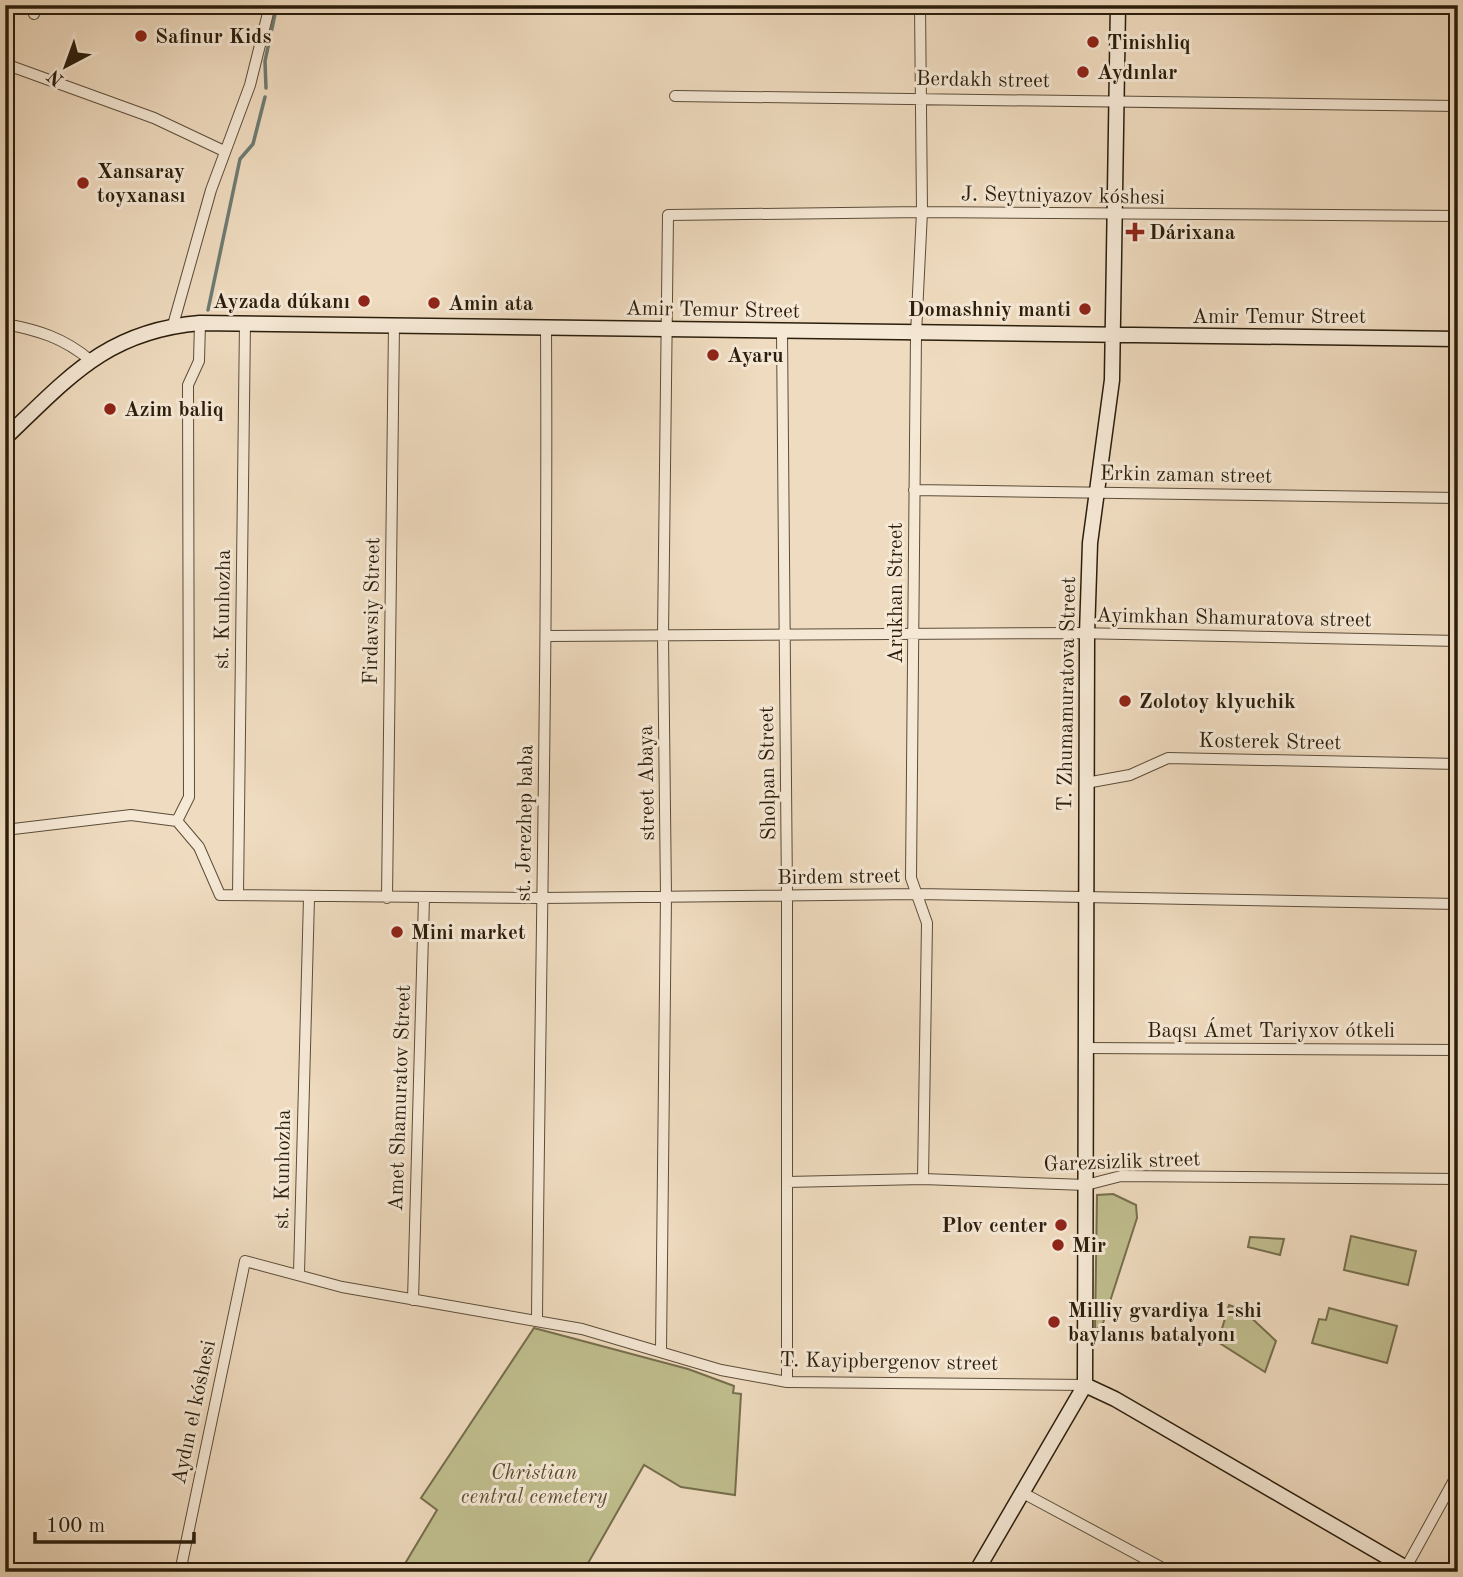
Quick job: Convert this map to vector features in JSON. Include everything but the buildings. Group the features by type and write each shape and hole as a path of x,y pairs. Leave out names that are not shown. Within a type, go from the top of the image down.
{"street":[{"path":"173,325 224,151 250,86 270,5"},
{"name":"Arukhan Street","path":"920,5 922,212 916,334 911,878 927,923 923,1179"},
{"name":"T. Zhumamuratova Street","path":"1085,1385 1084,898 1087,634 1090,543 1112,380 1118,5"},
{"path":"5,64 154,118 224,151"},
{"name":"Berdakh street","path":"675,96 922,97 1458,107"},
{"name":"J. Seytniyazov kóshesi","path":"668,215 922,212 1458,216"},
{"name":"street Abaya","path":"661,1351 666,896 663,636 668,215"},
{"name":"st. Kunhozha","path":"238,895 245,322"},
{"path":"5,830 131,814 177,821 189,797 188,385 199,361 200,323"},
{"name":"Amir Temur Street","path":"5,438 90,360 109,347 145,332 173,325 200,323 1458,339"},
{"path":"5,324 38,330 65,341 90,360"},
{"name":"Firdavsiy Street","path":"387,898 394,325"},
{"name":"st. Jerezhep baba","path":"537,1319 541,898 548,636 546,328"},
{"name":"Sholpan Street","path":"782,332 787,896 786,1382"},
{"name":"Erkin zaman street","path":"914,491 1098,491 1458,498"},
{"name":"Ayimkhan Shamuratova street","path":"548,636 914,633 1458,641"},
{"name":"Kosterek Street","path":"1086,783 1130,775 1168,758 1458,764"},
{"name":"Birdem street","path":"177,821 199,847 220,895 309,898 541,898 916,894 1458,904"},
{"name":"st. Kunhozha","path":"299,1273 309,898"},
{"name":"Amet Shamuratov Street","path":"413,1300 424,898"},
{"name":"Baqsı Ámet Tariyxov ótkeli","path":"1084,1048 1458,1050"},
{"name":"Garezsizlik street","path":"787,1182 923,1179 1086,1185 1121,1176 1458,1179"},
{"name":"T. Kayipbergenov street","path":"245,1261 299,1273 342,1287 537,1319 661,1351 721,1370 786,1382 1085,1385 1126,1405 1407,1570"},
{"name":"Aydın el kóshesi","path":"180,1572 245,1261"},
{"path":"976,1572 1085,1385"},
{"path":"1407,1570 1458,1473"},
{"path":"1023,1493 1170,1572"},
{"path":"746,1571 862,1572"}],"green space":[{"path":"1113,1194 1136,1205 1137,1218 1103,1323 1095,1331 1097,1195"},
{"path":"1351,1236 1416,1251 1408,1285 1344,1270"},
{"path":"1250,1237 1284,1239 1280,1255 1248,1247"},
{"path":"1229,1305 1243,1310 1276,1341 1265,1372 1218,1342"},
{"path":"1329,1308 1397,1326 1387,1363 1312,1343 1319,1319 1326,1320"},
{"name":"Christian central cemetery","path":"534,1328 688,1369 734,1386 733,1393 741,1394 735,1495 681,1487 644,1465 583,1572 400,1572 437,1510 421,1498"}],"waterway":[{"path":"266,88 265,61 277,5"},
{"path":"208,310 240,159 253,144 265,97"}],"place":[{"name":"Safinur Kids","path":"141,36"},
{"name":"Tinishliq","path":"1093,42"},
{"name":"Aydınlar","path":"1083,72"},
{"name":"Xansaray toyxanası","path":"83,183"},
{"name":"Dárixana","path":"1135,232"},
{"name":"Ayzada dúkanı","path":"364,301"},
{"name":"Amin ata","path":"434,303"},
{"name":"Domashniy manti","path":"1085,309"},
{"name":"Ayaru","path":"713,355"},
{"name":"Azim baliq","path":"110,409"},
{"name":"Zolotoy klyuchik","path":"1125,701"},
{"name":"Mini market","path":"397,932"},
{"name":"Plov center","path":"1061,1225"},
{"name":"Mir","path":"1058,1245"},
{"name":"Milliy gvardiya 1-shi baylanıs batalyonı","path":"1054,1322"}]}
